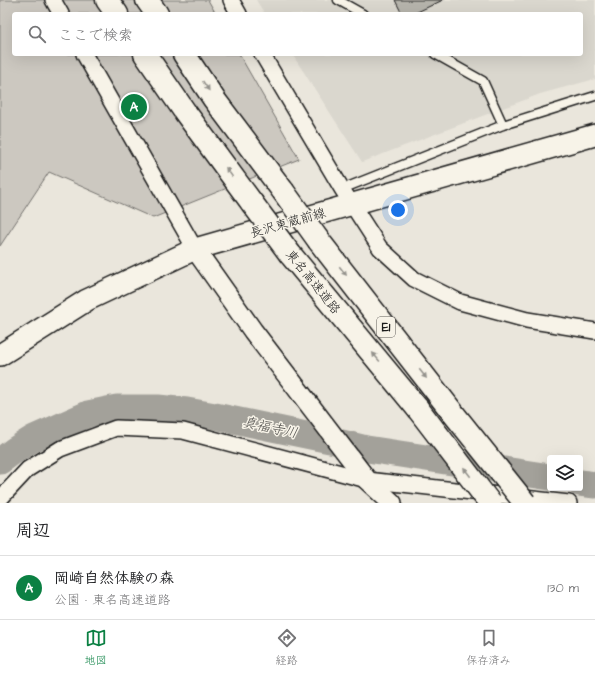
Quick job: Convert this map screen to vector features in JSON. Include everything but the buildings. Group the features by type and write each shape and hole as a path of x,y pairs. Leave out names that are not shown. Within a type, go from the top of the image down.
{"highway":[{"path":"107,0 116,12"},
{"path":"147,0 156,12"},
{"name":"東名高速道路","path":"146,56 185,112 290,254 418,409 490,503"},
{"name":"E1","path":"185,56 214,98 319,241 525,503"}],"main road":[{"name":"長沢東蔵前線","path":"0,355 87,300 195,249 347,197 595,135"}],"street":[{"path":"53,0 60,12"},
{"path":"231,0 238,12"},
{"path":"85,56 195,249 253,331 367,480 392,503"},
{"path":"263,56 347,197 380,248 414,279 460,302 527,320 595,331"},
{"path":"0,499 28,469 60,449 116,428 183,431 367,480 569,503"}],"lane":[{"path":"338,0 359,12"},
{"path":"439,56 483,81 503,125"},
{"path":"347,197 503,125 595,96"}],"shaded area":[{"path":"0,0 208,0 215,12 12,12 12,56 240,56 299,159 153,218 49,172 0,246"},
{"path":"256,0 595,0 595,79 540,94 362,162 293,56 583,56 583,12 264,12"}],"waterway":[{"name":"真福寺川","path":"0,461 34,438 88,414 117,408 158,408 215,416 367,449 547,477"},
{"name":"真福寺川","path":"583,483 595,485"}],"place":[{"name":"岡崎自然体験の森","path":"134,107"}]}
